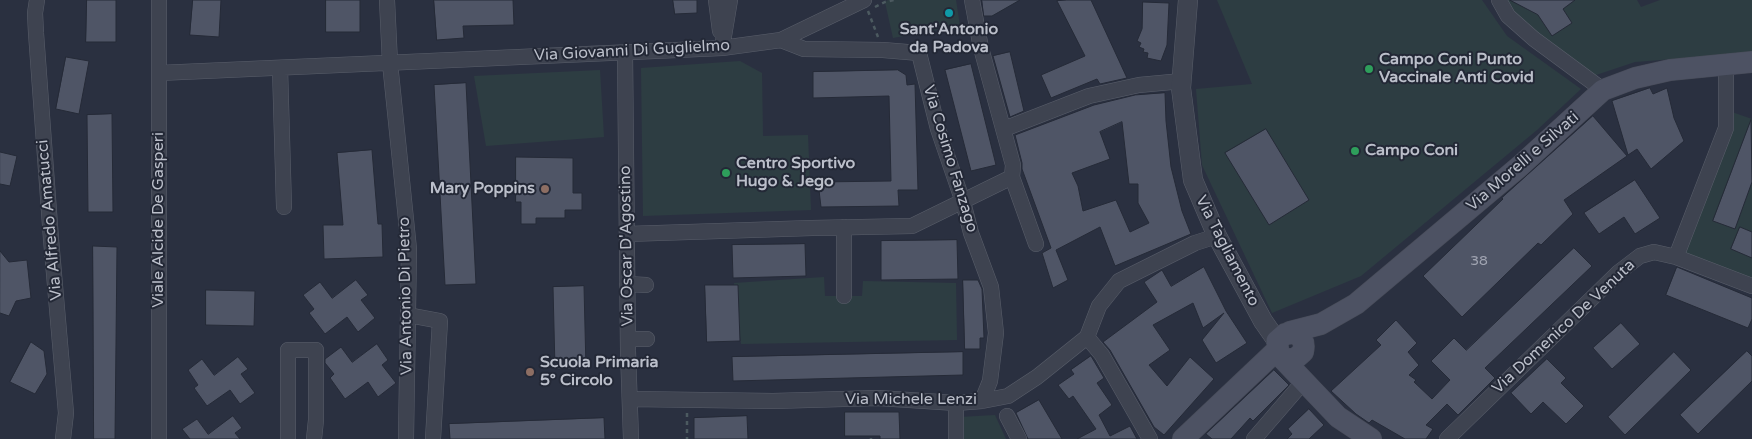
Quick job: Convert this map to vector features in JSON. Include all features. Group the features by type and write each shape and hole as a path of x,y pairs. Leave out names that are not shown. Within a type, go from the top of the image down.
{"main road":[{"name":"Via Morelli e Silvati","path":"1288,346 1356,304 1520,166 1603,90 1635,78 1670,70 1752,62"},
{"path":"1182,439 1288,346 1304,381 1338,416 1371,439"}],"street":[{"name":"Via Alfredo Amatucci","path":"37,0 35,13 37,43 66,413 63,439"},
{"name":"Viale Alcide De Gasperi","path":"159,0 159,439"},
{"name":"Via Antonio Di Pietro","path":"387,0 390,63 409,248 406,439"},
{"path":"716,0 722,48"},
{"path":"722,48 730,0"},
{"path":"972,0 981,48 1013,165 1012,177 1036,244"},
{"name":"Via Tagliamento","path":"1188,0 1182,82 1193,180 1217,236 1263,321 1288,346"},
{"path":"1499,0 1508,16 1534,39 1603,90"},
{"name":"Via Giovanni Di Guglielmo","path":"159,74 722,48 781,40 866,5"},
{"name":"Via Cosimo Fanzago","path":"781,40 804,49 882,50 919,53 938,129 963,202 971,233 991,287 996,333 990,381 982,401"},
{"name":"Via Oscar D'Agostino","path":"625,52 626,234 632,439"},
{"path":"1676,257 1726,128 1726,66"},
{"path":"280,68 284,207"},
{"path":"1004,128 1089,96 1139,85 1182,82"},
{"path":"626,234 912,226 1012,177"},
{"path":"844,227 844,296"},
{"path":"1150,439 1102,355 1087,337 1099,306 1119,281 1195,243 1217,236"},
{"name":"Via Domenico De Venuta","path":"1447,439 1619,272 1640,256 1654,252 1676,257 1752,286"},
{"path":"627,284 646,285"},
{"path":"408,316 440,321 433,439"},
{"name":"Via Michele Lenzi","path":"631,399 800,400 878,398 956,403 982,401 1008,396 1087,337"},
{"path":"628,339 647,339"},
{"path":"288,439 288,350 316,350 316,420 314,439"},
{"path":"1254,439 1304,381"},
{"path":"956,403 956,439"},
{"path":"1007,416 1019,439"}],"path":[{"path":"882,50 866,5 894,0"},
{"path":"687,400 687,439"}],"shaded area":[{"path":"888,0 956,0 960,26 893,38 885,2"},
{"name":"Campo Coni","path":"1217,0 1482,0 1507,36 1581,89 1537,130 1361,276 1272,313 1202,165 1196,89 1252,84"},
{"path":"1503,0 1637,0 1641,7 1660,0 1752,0 1752,51 1738,54 1635,62 1593,76 1510,13"},
{"name":"Centro Sportivo Hugo & Jego","path":"740,61 762,73 763,136 808,135 811,210 643,216 641,68"},
{"path":"600,70 604,137 486,146 474,76"},
{"path":"1726,110 1752,119 1752,286 1676,257"},
{"path":"824,277 825,296 862,296 863,281 956,283 957,340 741,344 734,283"},
{"path":"995,415 1006,439 961,439 960,417"}],"building":[{"path":"87,0 116,0 116,42 86,42"},
{"path":"193,0 221,0 219,37 190,35"},
{"path":"326,0 360,0 360,32 326,32"},
{"path":"434,0 513,0 514,25 463,26 464,38 437,40"},
{"path":"673,0 697,0 697,13 675,14"},
{"path":"982,0 1020,0 992,16 984,16"},
{"path":"1091,0 1127,78 1100,84 1097,79 1051,98 1041,75 1085,56 1057,1"},
{"path":"1510,0 1575,0 1563,9 1572,23 1552,36 1538,15"},
{"path":"1143,2 1169,3 1167,45 1161,61 1147,58 1148,53 1143,52 1144,49 1139,47 1141,43 1137,41 1142,29"},
{"path":"1010,52 1024,111 1010,117 993,56"},
{"path":"66,57 89,61 79,114 56,109"},
{"path":"971,64 996,165 971,171 945,70"},
{"path":"898,70 906,75 907,85 915,84 918,190 898,190 899,206 821,207 818,182 891,181 889,96 813,98 813,72"},
{"path":"466,83 476,284 445,285 434,85"},
{"path":"1650,88 1653,94 1667,88 1674,118 1684,141 1651,169 1637,149 1628,155 1612,101"},
{"path":"1165,93 1171,167 1182,211 1191,234 1115,266 1100,227 1056,250 1068,280 1053,288 1042,253 1051,248 1022,169 1015,135 1094,105 1135,95","holes":["1122,122 1129,184 1138,184 1138,203 1149,223 1130,232 1116,200 1083,211 1078,186 1072,173 1110,159 1100,132"]},
{"path":"112,114 113,212 88,212 87,115"},
{"path":"1593,116 1627,156 1564,200 1573,214 1541,245 1538,243 1462,317 1423,276 1502,198"},
{"path":"1751,120 1752,182 1735,229 1713,221"},
{"path":"1266,129 1309,200 1269,225 1225,153"},
{"path":"372,150 378,224 382,224 383,257 324,259 323,225 343,225 337,153"},
{"path":"0,152 17,156 10,186 0,184"},
{"name":"Mary Poppins","path":"516,157 573,158 573,193 582,193 582,210 565,210 565,218 536,218 536,224 521,224 521,202 516,202"},
{"path":"1635,180 1660,218 1635,234 1624,217 1599,234 1584,213"},
{"path":"1740,227 1752,232 1752,258 1731,249"},
{"path":"957,240 958,279 881,280 881,241"},
{"path":"805,244 806,276 733,278 732,245"},
{"path":"93,246 117,247 115,439 94,439"},
{"path":"1574,248 1592,266 1485,368 1495,378 1458,415 1447,404 1426,425 1433,429 1426,439 1405,439 1372,420 1369,423 1331,391 1381,345 1376,340 1396,320 1417,343 1408,352 1419,365 1409,375 1416,380 1414,382 1432,399 1450,380 1431,361 1454,338 1466,350"},
{"path":"0,251 9,262 27,260 31,298 16,301 9,316 0,313"},
{"path":"1204,267 1226,311 1247,343 1216,363 1202,340 1224,313 1203,328 1193,303 1153,325 1170,350 1149,365 1167,386 1190,357 1214,379 1164,435 1154,427 1110,350 1103,342 1157,302 1144,282 1162,270 1171,286"},
{"path":"1677,267 1752,298 1752,319 1748,328 1666,295"},
{"path":"356,280 368,295 361,300 375,318 358,332 347,317 325,334 309,313 314,309 303,295 320,282 332,298"},
{"path":"963,280 978,280 982,289 984,338 980,338 980,349 965,349"},
{"path":"705,285 738,285 740,341 707,342"},
{"path":"584,286 586,369 555,369 553,287"},
{"path":"206,290 255,291 254,326 206,325"},
{"path":"1621,323 1640,344 1612,369 1593,348"},
{"path":"31,342 44,351 47,374 35,394 10,382"},
{"path":"377,344 388,360 382,365 396,383 378,397 368,382 345,399 330,378 334,374 325,363 325,359 341,347 352,362"},
{"path":"1747,351 1752,356 1752,381 1698,434 1680,415"},
{"path":"963,352 963,375 733,381 732,357"},
{"path":"1674,352 1691,370 1625,435 1608,417"},
{"path":"1091,356 1104,378 1097,383 1112,405 1099,415 1110,436 1130,426 1137,439 1077,439 1096,429 1073,396 1069,399 1058,385 1074,374 1071,370"},
{"path":"238,357 248,369 241,374 255,393 240,404 230,390 207,406 194,388 198,385 188,370 202,359 214,375"},
{"path":"1547,359 1566,378 1561,383 1584,406 1566,424 1543,402 1531,414 1511,393"},
{"path":"1274,370 1289,385 1253,421 1250,418 1231,439 1212,439 1206,434"},
{"path":"1039,400 1062,439 1028,439 1016,413"},
{"path":"1309,409 1324,425 1309,439 1287,439 1292,434 1288,429"},
{"path":"845,412 899,412 900,439 880,439 880,436 845,436"},
{"path":"233,416 242,428 235,433 240,439 190,439 182,429 197,419 208,434"},
{"path":"747,416 748,439 694,439 694,418"},
{"path":"604,418 605,439 450,439 449,424"}],"place":[{"name":"Sant'Antonio da Padova","path":"949,13"},
{"name":"Campo Coni Punto Vaccinale Anti Covid","path":"1369,69"},
{"name":"Campo Coni","path":"1355,151"},
{"name":"Centro Sportivo Hugo & Jego","path":"726,173"},
{"name":"Mary Poppins","path":"545,189"},
{"name":"Scuola Primaria 5° Circolo","path":"530,372"}]}
